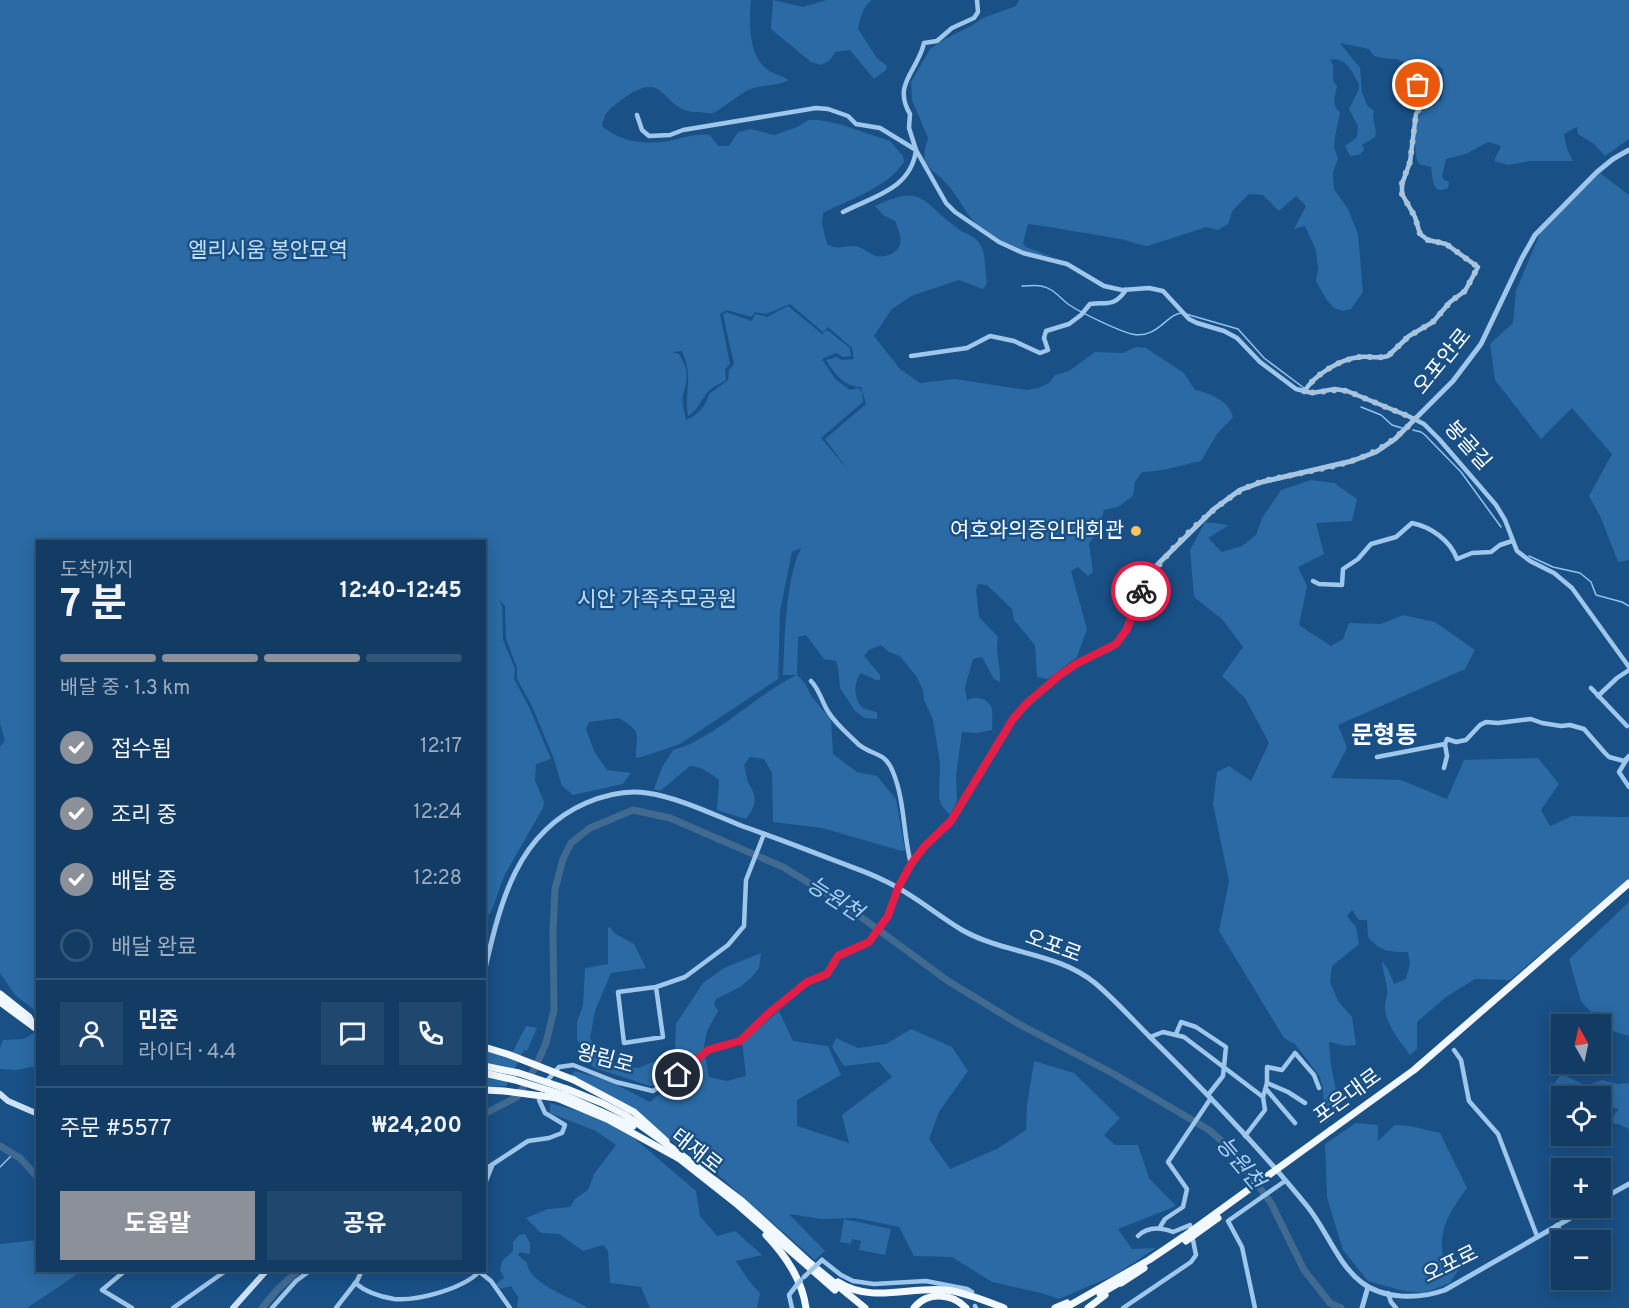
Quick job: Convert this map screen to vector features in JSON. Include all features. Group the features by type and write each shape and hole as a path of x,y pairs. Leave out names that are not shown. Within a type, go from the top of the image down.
{"highway":[{"name":"포은대로","path":"1332,1131 1414,1070 1629,883"},
{"name":"포은대로","path":"1332,1131 1425,1065 1629,889"},
{"path":"0,994 29,1017 36,1029"},
{"path":"0,1004 36,1029"},
{"path":"486,1048 574,1080 634,1112 679,1155"},
{"path":"486,1066 519,1073 679,1155"},
{"name":"태재로","path":"486,1074 563,1094 627,1116 742,1201 810,1263"},
{"path":"486,1090 563,1094"},
{"path":"1088,1308 1332,1131"},
{"name":"태재로","path":"679,1155 858,1308"},
{"path":"738,1205 785,1257 798,1280 806,1308"},
{"path":"1065,1308 1184,1239"},
{"path":"810,1263 865,1308"},
{"path":"810,1263 841,1284 868,1293 945,1290 969,1295 1004,1308"},
{"path":"1074,1308 1144,1268"},
{"path":"1055,1308 1098,1290"},
{"path":"914,1308 922,1300 936,1296 952,1298 966,1308"}],"main road":[{"path":"0,1094 8,1101 36,1113"},
{"path":"233,1308 265,1272"}],"street":[{"path":"977,0 978,12 974,18 952,28 937,41 924,44 922,53 906,78 904,106 910,114 909,128 916,150 946,202 955,212 987,234 1023,253 1067,264 1104,286 1126,290 1158,289 1171,297 1185,314 1197,323 1234,336 1278,376 1304,392 1316,377 1345,360 1362,356 1388,356 1409,336 1433,322 1450,302 1465,291 1478,267 1446,244 1428,240 1420,234 1415,217 1402,194 1402,183 1410,162 1416,114 1424,102 1418,85 1407,72"},
{"path":"636,115 642,130 649,136 670,135 683,130 766,115 816,108 828,109 848,116 856,124 880,128 916,150"},
{"path":"843,212 898,184 911,170 916,150"},
{"name":"오포안로","path":"898,888 911,864 925,846 951,821 999,740 1020,711 1068,669 1116,644 1127,629 1138,597 1152,573 1222,502 1252,485 1339,465 1376,452 1395,439 1454,381 1481,344 1534,236 1597,172 1629,150"},
{"path":"911,356 967,348 990,336 1014,340 1040,353 1048,350 1044,338 1046,331 1069,324 1090,304 1110,304 1122,296 1126,290"},
{"name":"봉골길","path":"1304,392 1335,389 1347,391 1415,419 1434,434 1490,497 1505,520 1512,541 1522,556 1560,577 1578,594 1629,669"},
{"path":"1313,581 1319,585 1342,585 1343,569 1358,559 1371,544 1396,537 1412,523 1424,525 1444,540 1453,549 1457,559 1472,554 1491,552 1500,545 1512,541"},
{"path":"1598,696 1629,669"},
{"path":"811,681 816,686 829,714 840,726 860,746 886,758 894,773 911,864"},
{"path":"1591,688 1627,726"},
{"path":"1377,757 1445,744 1447,740 1466,740 1483,722 1498,723 1528,718 1542,723 1570,725 1584,729 1609,757 1620,760 1628,758"},
{"path":"1444,768 1445,744"},
{"path":"1628,758 1619,772 1629,787"},
{"name":"오포로","path":"486,964 498,913 508,886 532,846 548,827 578,807 611,795 646,793 680,802 871,874 898,888 975,937 1047,959 1079,973 1104,992 1150,1037 1245,1136 1315,1216 1354,1274 1368,1287 1415,1297 1445,1290 1570,1218"},
{"path":"656,987 663,1037 624,1043 618,992 656,987 685,977 728,945 744,926 746,880 764,834"},
{"name":"왕림로","path":"486,1169 528,1141 549,1138 562,1133 565,1125 545,1113 539,1100 544,1084 559,1067 573,1065 616,1082 652,1091 678,1075 708,1050 740,1041 769,1013 807,982 827,974 838,956 869,942 888,916 898,888"},
{"path":"1160,1227 1165,1219 1183,1207 1187,1189 1168,1162 1218,1084 1225,1068 1226,1047 1188,1024 1181,1023 1176,1034"},
{"path":"1150,1037 1163,1032 1176,1034 1204,1051 1263,1096"},
{"path":"1454,1050 1461,1060 1469,1101 1498,1134 1537,1236"},
{"path":"1245,1136 1265,1110 1263,1096 1267,1067 1282,1070 1296,1053 1314,1075 1319,1088"},
{"path":"1266,1086 1288,1092 1305,1103"},
{"path":"1266,1086 1295,1123"},
{"path":"486,1181 494,1163"},
{"path":"1255,1308 1242,1247 1228,1221 1285,1180"},
{"path":"1611,1194 1629,1184"},
{"path":"1123,1308 1191,1262 1196,1255 1190,1225 1173,1232 1160,1227 1143,1231 1138,1236"},
{"path":"1557,1225 1560,1230"},
{"path":"792,1308 789,1295 822,1260 853,1281 874,1284 926,1281 972,1292"},
{"path":"124,1272 102,1290 132,1308"},
{"path":"173,1308 224,1272"},
{"path":"272,1308 296,1281 307,1272"},
{"path":"336,1308 361,1272"},
{"path":"355,1283 380,1296 395,1299 412,1298 452,1288 472,1278 477,1272"},
{"path":"479,1272 491,1281 510,1308"},
{"path":"1362,1308 1368,1287"},
{"path":"1388,1293 1396,1308"}],"green space":[{"path":"0,0 751,0 751,38 757,57 768,70 789,80 748,90 711,113 686,111 656,88 647,87 636,91 610,109 602,126 617,136 633,141 659,142 694,135 710,135 718,146 729,146 738,132 751,129 774,135 797,127 808,120 819,120 839,124 890,141 903,156 904,162 897,171 878,186 823,213 822,224 827,244 838,247 858,247 879,256 891,254 899,248 899,230 895,221 883,215 875,206 891,199 912,196 928,203 956,227 978,241 984,254 987,283 983,289 959,280 911,296 891,310 874,336 900,369 920,383 955,379 1027,390 1049,383 1055,375 1069,371 1095,352 1123,353 1136,347 1146,348 1184,373 1195,390 1207,393 1223,402 1233,417 1217,434 1201,461 1164,470 1142,472 1135,482 1133,496 1118,507 1104,510 1102,517 1104,528 1089,543 1093,572 1088,576 1078,567 1071,571 1087,629 1077,657 1048,679 1037,677 1035,645 1014,620 1012,609 987,585 978,584 976,590 979,617 998,637 1000,682 994,679 982,657 973,659 965,687 967,701 977,698 990,705 992,730 978,733 962,732 956,776 957,801 950,815 942,806 939,798 940,763 933,720 916,676 900,656 889,652 881,645 869,650 864,656 880,675 880,680 876,680 861,673 857,681 856,695 859,704 865,709 877,712 877,719 865,718 855,711 840,688 836,661 824,659 806,635 798,637 797,675 831,720 833,754 857,772 877,776 896,799 905,850 902,851 822,828 773,822 772,773 764,759 750,757 744,765 747,780 755,798 754,806 746,819 717,810 719,780 698,768 690,766 660,791 654,789 662,767 673,750 703,737 796,675 783,675 789,593 801,548 792,552 780,611 778,679 680,744 642,757 636,758 636,731 627,723 619,718 589,722 586,729 594,751 607,770 631,773 623,784 573,795 562,786 554,759 532,706 517,679 517,668 506,639 505,606 499,600 502,606 503,640 515,669 514,679 529,707 551,759 536,764 535,780 544,802 543,808 504,876 491,912 486,918 486,540 36,540 36,1011 15,995 0,973 0,747 5,740 0,723","holes":["790,304 823,332 828,327 852,348 854,359 842,360 836,357 826,360 845,382 861,387 866,404 825,439 849,471 821,438 863,402 862,392 858,388 850,390 835,379 822,359 836,353 843,357 851,356 850,348 827,330 822,334 788,306 767,317 755,314 752,321 726,312 723,315 734,364 729,370 728,380 709,394 701,410 686,420 682,401 687,379 685,365 679,354 672,352 682,351 686,361 688,377 688,416 708,392 726,380 725,369 730,364 720,314 727,310 751,317 755,312 766,314"]},
{"path":"773,0 803,7 826,0 872,0 864,9 858,29 877,58 887,66 886,70 874,79 850,50 835,52 830,60 821,65 811,62 771,29"},
{"path":"1019,0 1629,0 1629,139 1605,156 1594,144 1578,134 1577,127 1564,134 1567,149 1573,161 1530,161 1508,165 1494,161 1501,146 1488,142 1466,154 1446,159 1442,176 1449,182 1448,188 1439,190 1434,185 1431,167 1419,164 1415,138 1421,113 1441,100 1444,88 1443,70 1439,66 1421,73 1413,71 1406,63 1396,59 1374,56 1369,49 1340,43 1360,68 1362,92 1367,105 1374,111 1376,131 1375,137 1362,145 1364,150 1359,155 1350,156 1345,146 1357,137 1358,126 1349,109 1359,89 1359,84 1344,62 1330,60 1333,65 1333,81 1337,86 1335,103 1340,112 1334,147 1338,159 1333,173 1334,189 1348,209 1358,234 1363,292 1351,309 1343,311 1334,308 1316,281 1318,269 1316,250 1305,226 1294,229 1306,206 1296,196 1279,211 1263,195 1249,194 1233,210 1228,224 1218,230 1206,227 1148,246 1120,239 1028,224 1023,243 1026,247 1053,257 1028,252 1001,241 978,225 948,185 927,164 924,155 928,138 912,100 911,82 930,49 983,18 1016,6"},
{"path":"1600,173 1629,195 1629,560 1618,562 1601,518 1589,496 1612,454 1572,408 1541,439 1495,380 1490,344 1513,323 1516,291 1541,231"},
{"path":"1311,480 1334,483 1357,499 1352,521 1316,523 1324,554 1298,567 1307,586 1299,625 1331,646 1343,639 1349,623 1381,624 1403,615 1435,622 1475,650 1465,669 1338,725 1347,748 1331,778 1401,780 1447,799 1464,760 1538,758 1559,784 1541,810 1550,826 1572,816 1629,817 1629,879 1510,980 1475,979 1446,997 1417,1022 1417,1049 1410,1055 1394,1034 1386,1016 1387,986 1382,961 1394,984 1406,979 1410,964 1408,952 1390,951 1377,946 1368,937 1367,920 1359,920 1352,910 1347,916 1356,927 1359,944 1332,966 1330,982 1338,1001 1352,1017 1356,1045 1346,1046 1329,1042 1340,1110 1325,1124 1320,1077 1295,1044 1284,1038 1219,931 1229,881 1213,804 1217,772 1229,766 1251,781 1269,743 1245,698 1222,676 1243,647 1223,620 1194,597 1190,550 1205,522 1229,525 1208,538 1222,552 1242,546 1256,535 1262,518 1281,490"},
{"path":"1629,902 1629,1036 1611,1031 1611,1014 1593,1014 1581,1001 1569,959"},
{"path":"610,927 614,933 634,944 646,968 611,973 595,1011 590,1038 602,1065 638,1068 675,1053 676,1024 703,983 724,968 761,953 759,968 751,978 740,987 716,999 714,1004 718,1011 707,1031 703,1051 656,1086 595,1068 586,1060 577,1039 577,1022 583,1005 585,968 608,964 608,928"},
{"path":"779,1011 793,1041 828,1046 841,1075 797,1100 797,1126 849,1143 842,1115 892,1077 879,1062 844,1066 832,1047 836,1038 858,1048 886,1044 911,1029 952,1047 968,1071 939,1112 929,1139 950,1169 997,1149 1026,1130 1027,1105 1034,1061 1074,1073 1120,1118 1104,1135 1115,1145 1138,1145 1149,1178 1176,1206 1118,1229 1132,1249 1156,1248 1115,1275 1059,1299 992,1282 952,1257 914,1256 899,1227 856,1218 822,1219 789,1214 825,1251 815,1260 709,1167 650,1125 570,1075 575,1071 609,1081 650,1102 705,1056 709,1077 727,1081 746,1076 742,1042"},
{"path":"526,1026 537,1028 527,1051 524,1050 506,1086 486,1087 486,1050 510,1057"},
{"path":"33,1033 36,1035 36,1066 16,1070 0,1069 0,1048 3,1040 24,1039"},
{"path":"1561,1074 1583,1084 1602,1080 1618,1084 1629,1083 1629,1129 1614,1124 1612,1118 1619,1109 1611,1107 1611,1086 1555,1086"},
{"path":"550,1103 605,1119 634,1138 696,1191 700,1216 717,1236 735,1231 762,1255 736,1261 760,1293 757,1308 650,1308 641,1287 610,1283 608,1251 603,1245 583,1251 559,1234 541,1233 526,1218 548,1209 570,1207 575,1199 588,1190 594,1174 616,1145 596,1131 550,1113"},
{"path":"1356,1123 1378,1125 1378,1141 1395,1125 1440,1133 1467,1188 1451,1212 1442,1237 1443,1257 1459,1269 1450,1283 1424,1293 1404,1291 1368,1281 1343,1250 1327,1197 1325,1144"},
{"path":"844,1219 891,1229 885,1255 859,1250 861,1241 852,1239 851,1244 840,1242"},
{"path":"525,1234 530,1243 530,1254 520,1252 518,1255 527,1263 535,1277 553,1290 588,1308 517,1308 518,1297 511,1286 501,1289 496,1284 504,1278 500,1270 502,1261 513,1251 513,1242 519,1235"},
{"path":"36,1240 36,1272 81,1272 27,1308 0,1308 0,1244"}],"waterway":[{"path":"1022,286 1045,287 1081,312 1132,334 1148,333 1171,317 1182,313"},
{"path":"1186,314 1238,329 1264,358 1304,388"},
{"path":"1361,407 1381,415 1392,425 1402,428"},
{"path":"1413,430 1425,435 1461,472 1501,527"},
{"path":"1529,556 1553,567 1580,573 1591,582 1596,595 1629,606"},
{"name":"능원천","path":"486,1113 517,1097 535,1068 546,1043 554,1010 555,889 563,859 571,843 590,828 633,810 670,818 783,867 842,903 948,981 1017,1023 1114,1074 1209,1130 1231,1149 1271,1203 1304,1270 1330,1303 1341,1308"},
{"path":"0,1146 20,1158 36,1176"},
{"path":"0,1167 13,1154"},
{"name":"능원천","path":"262,1308 297,1272"}],"way so far":[{"path":"1141,591 1158,564 1214,509 1240,490 1262,482 1339,465 1376,452 1395,439 1415,419 1347,391 1335,389 1304,392 1316,377 1345,360 1362,356 1384,358 1388,356 1409,336 1433,322 1450,302 1465,291 1478,267 1446,244 1424,238 1402,194 1402,183 1410,162 1416,114 1424,102 1418,85"}],"place":[{"name":"여호와의증인대회관","path":"1136,531"}],"district":[{"name":"문형동","path":"1384,737"}],"route":[{"path":"678,1075 708,1050 740,1041 769,1013 807,982 827,974 838,956 869,942 888,916 898,888 911,864 925,846 951,821 1013,719 1027,703 1060,675 1076,664 1111,648 1124,636 1141,591"}],"park label":[{"name":"엘리시움 봉안묘역","path":"268,251"},
{"name":"시안 가족추모공원","path":"657,600"}]}
